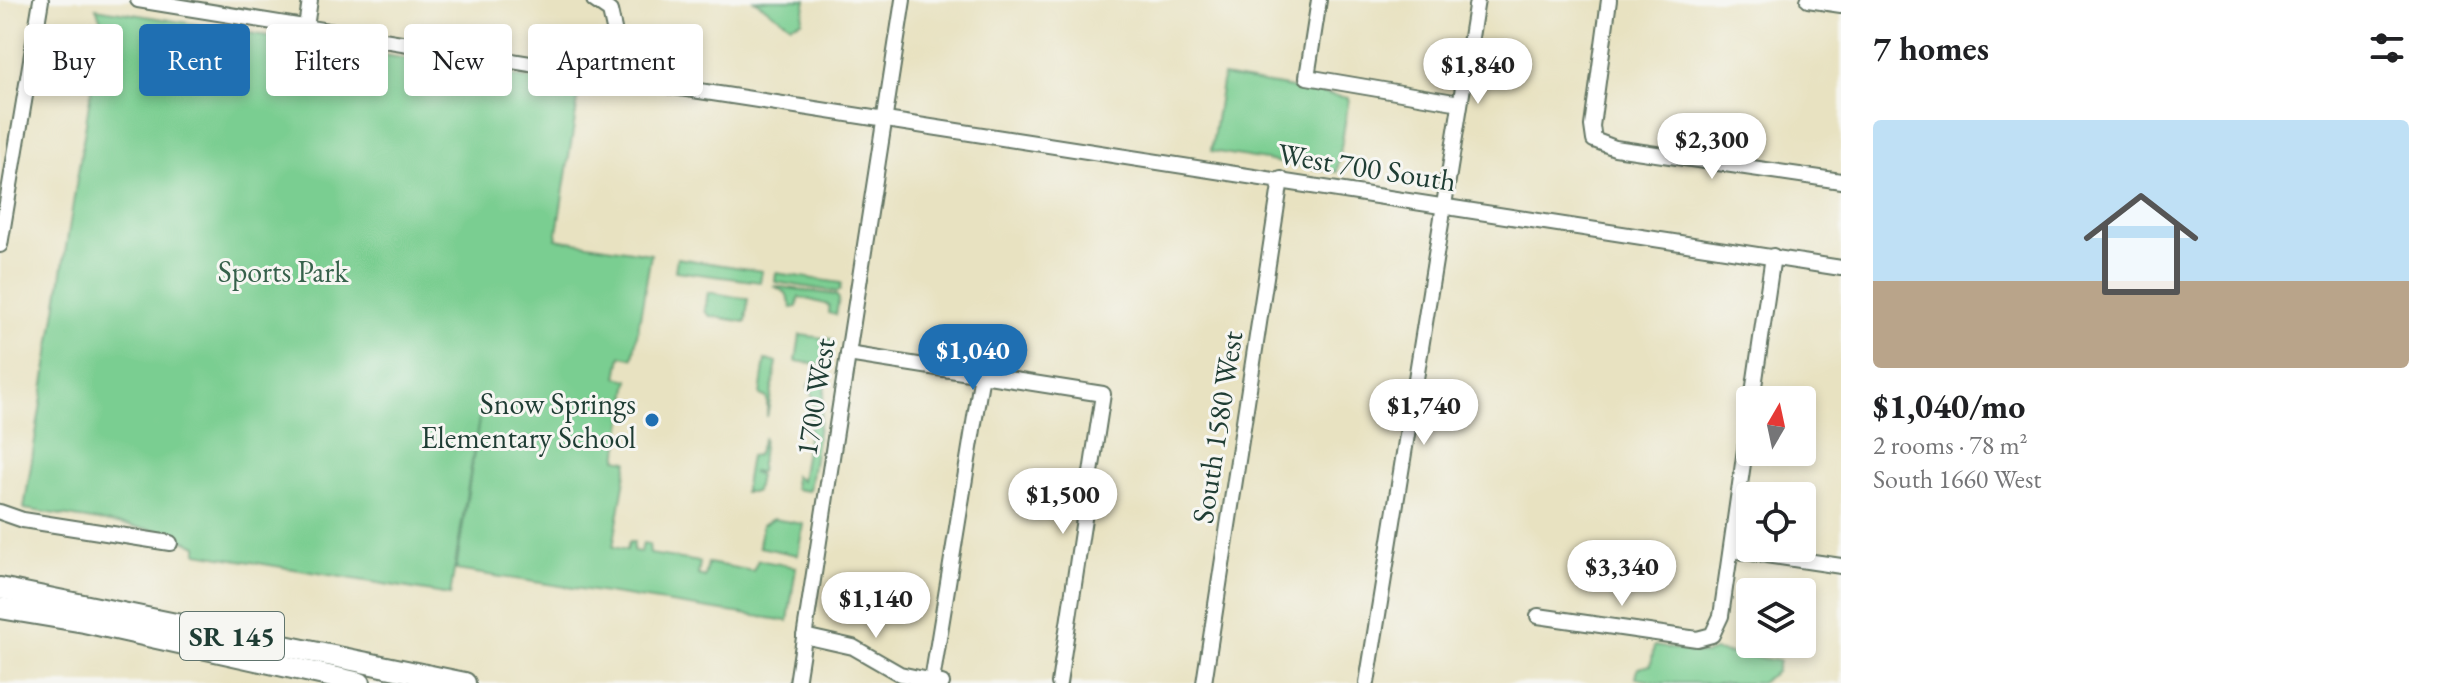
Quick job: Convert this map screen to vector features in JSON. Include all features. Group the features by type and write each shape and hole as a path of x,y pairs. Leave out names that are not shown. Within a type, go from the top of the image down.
{"highway":[{"name":"SR 145","path":"0,588 465,683"},
{"name":"SR 145","path":"0,608 129,632 360,683"}],"street":[{"path":"0,245 41,0"},
{"name":"West 700 South","path":"138,0 181,4 290,24"},
{"path":"306,24 310,0"},
{"path":"594,0 610,11 613,24"},
{"name":"1700 West","path":"797,683 903,0"},
{"path":"1319,0 1307,77 1460,103"},
{"path":"1367,683 1477,0"},
{"path":"1609,0 1592,126 1594,140 1615,148 1841,181"},
{"path":"1808,0 1841,5"},
{"name":"West 700 South","path":"388,41 528,64"},
{"name":"West 700 South","path":"703,92 1841,268"},
{"name":"South 1580 West","path":"1204,683 1281,179"},
{"path":"1754,386 1773,256"},
{"path":"848,354 1103,394 1059,683"},
{"path":"804,636 853,647 900,674 937,682 982,374"},
{"path":"1538,616 1697,639 1712,635 1721,616 1743,466"},
{"path":"0,512 23,520 170,543"},
{"path":"1731,550 1841,566"}],"green space":[{"path":"754,0 806,0 802,21 791,25"},
{"name":"Sports Park","path":"96,8 194,24 139,24 139,96 250,96 250,33 266,36 266,96 388,96 388,56 404,58 404,96 512,96 512,76 528,79 528,96 579,96 556,239 651,254 633,358 621,356 617,377 629,380 617,459 628,461 613,547 627,550 629,542 634,542 633,551 641,552 643,543 649,544 650,554 700,562 698,575 705,577 708,563 753,571 758,560 796,567 788,621 456,570 480,413 450,595 197,553 197,546 167,532 24,509 90,96 123,96 123,24 102,23"},
{"path":"1223,76 1349,98 1337,172 1211,151"},
{"path":"677,258 762,271 760,282 675,271"},
{"path":"776,273 841,283 840,290 775,282"},
{"path":"774,286 836,295 839,299 836,315 828,313 829,305 799,297 797,307 792,308 786,293"},
{"path":"708,292 748,299 746,322 710,316 705,311"},
{"path":"800,335 832,339 826,366 796,361"},
{"path":"765,360 777,362 767,417 767,398 760,395"},
{"path":"812,380 825,381 825,386 809,491 795,489 794,475 801,481 814,399 808,386"},
{"path":"764,437 760,472 752,472 759,475 756,492 744,492 750,456 757,455"},
{"path":"773,519 803,524 798,555 759,547 762,525"},
{"path":"1654,646 1779,661 1776,672 1759,683 1660,683 1636,678 1638,668 1651,665"}],"place":[{"name":"Snow Springs Elementary School","path":"652,420"}]}
